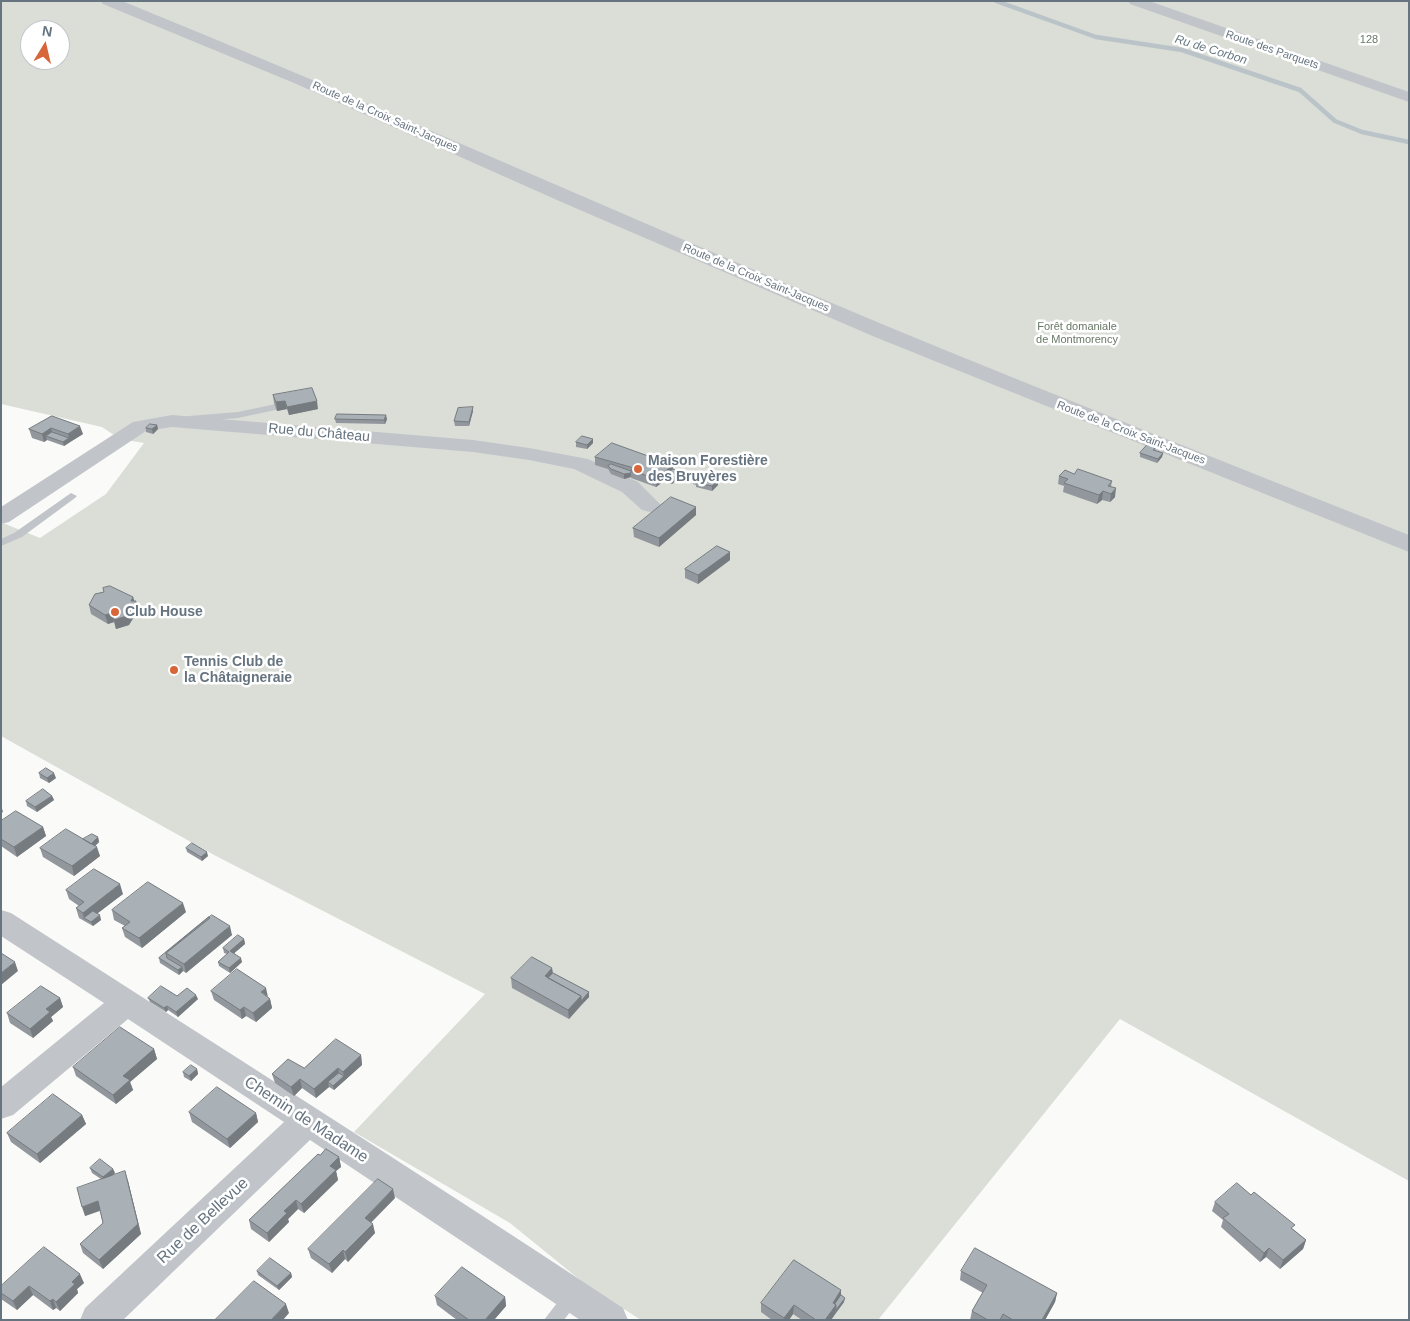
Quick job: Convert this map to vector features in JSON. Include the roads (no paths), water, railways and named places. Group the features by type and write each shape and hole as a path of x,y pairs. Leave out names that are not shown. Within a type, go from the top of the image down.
{"street":[{"name":"Route de la Croix Saint-Jacques","path":"108,1 300,79 582,204 902,340 1409,544"},
{"name":"Route des Parquets","path":"1135,1 1409,97"},
{"name":"Rue du Château","path":"1,517 140,426 172,421 473,446 529,454 580,464 630,487 650,505"},
{"name":"Chemin de Madame","path":"1,921 494,1241 563,1308 610,1320"},
{"path":"1,1106 127,1002"},
{"name":"Rue de Bellevue","path":"98,1320 308,1121"}],"lane":[{"path":"172,421 238,415 276,406"},
{"path":"1,544 18,535 71,496"}],"waterway":[{"name":"Ru de Corbon","path":"996,1 1096,37 1182,50 1300,90 1335,121 1362,132 1409,142"}],"place":[{"name":"Maison Forestière des Bruyères","path":"638,469"},
{"name":"Club House","path":"115,612"},
{"name":"Tennis Club de la Châtaigneraie","path":"174,670"}],"park label":[{"name":"128","path":"1369,40"},
{"name":"Forêt domaniale de Montmorency","path":"1077,333"}]}
